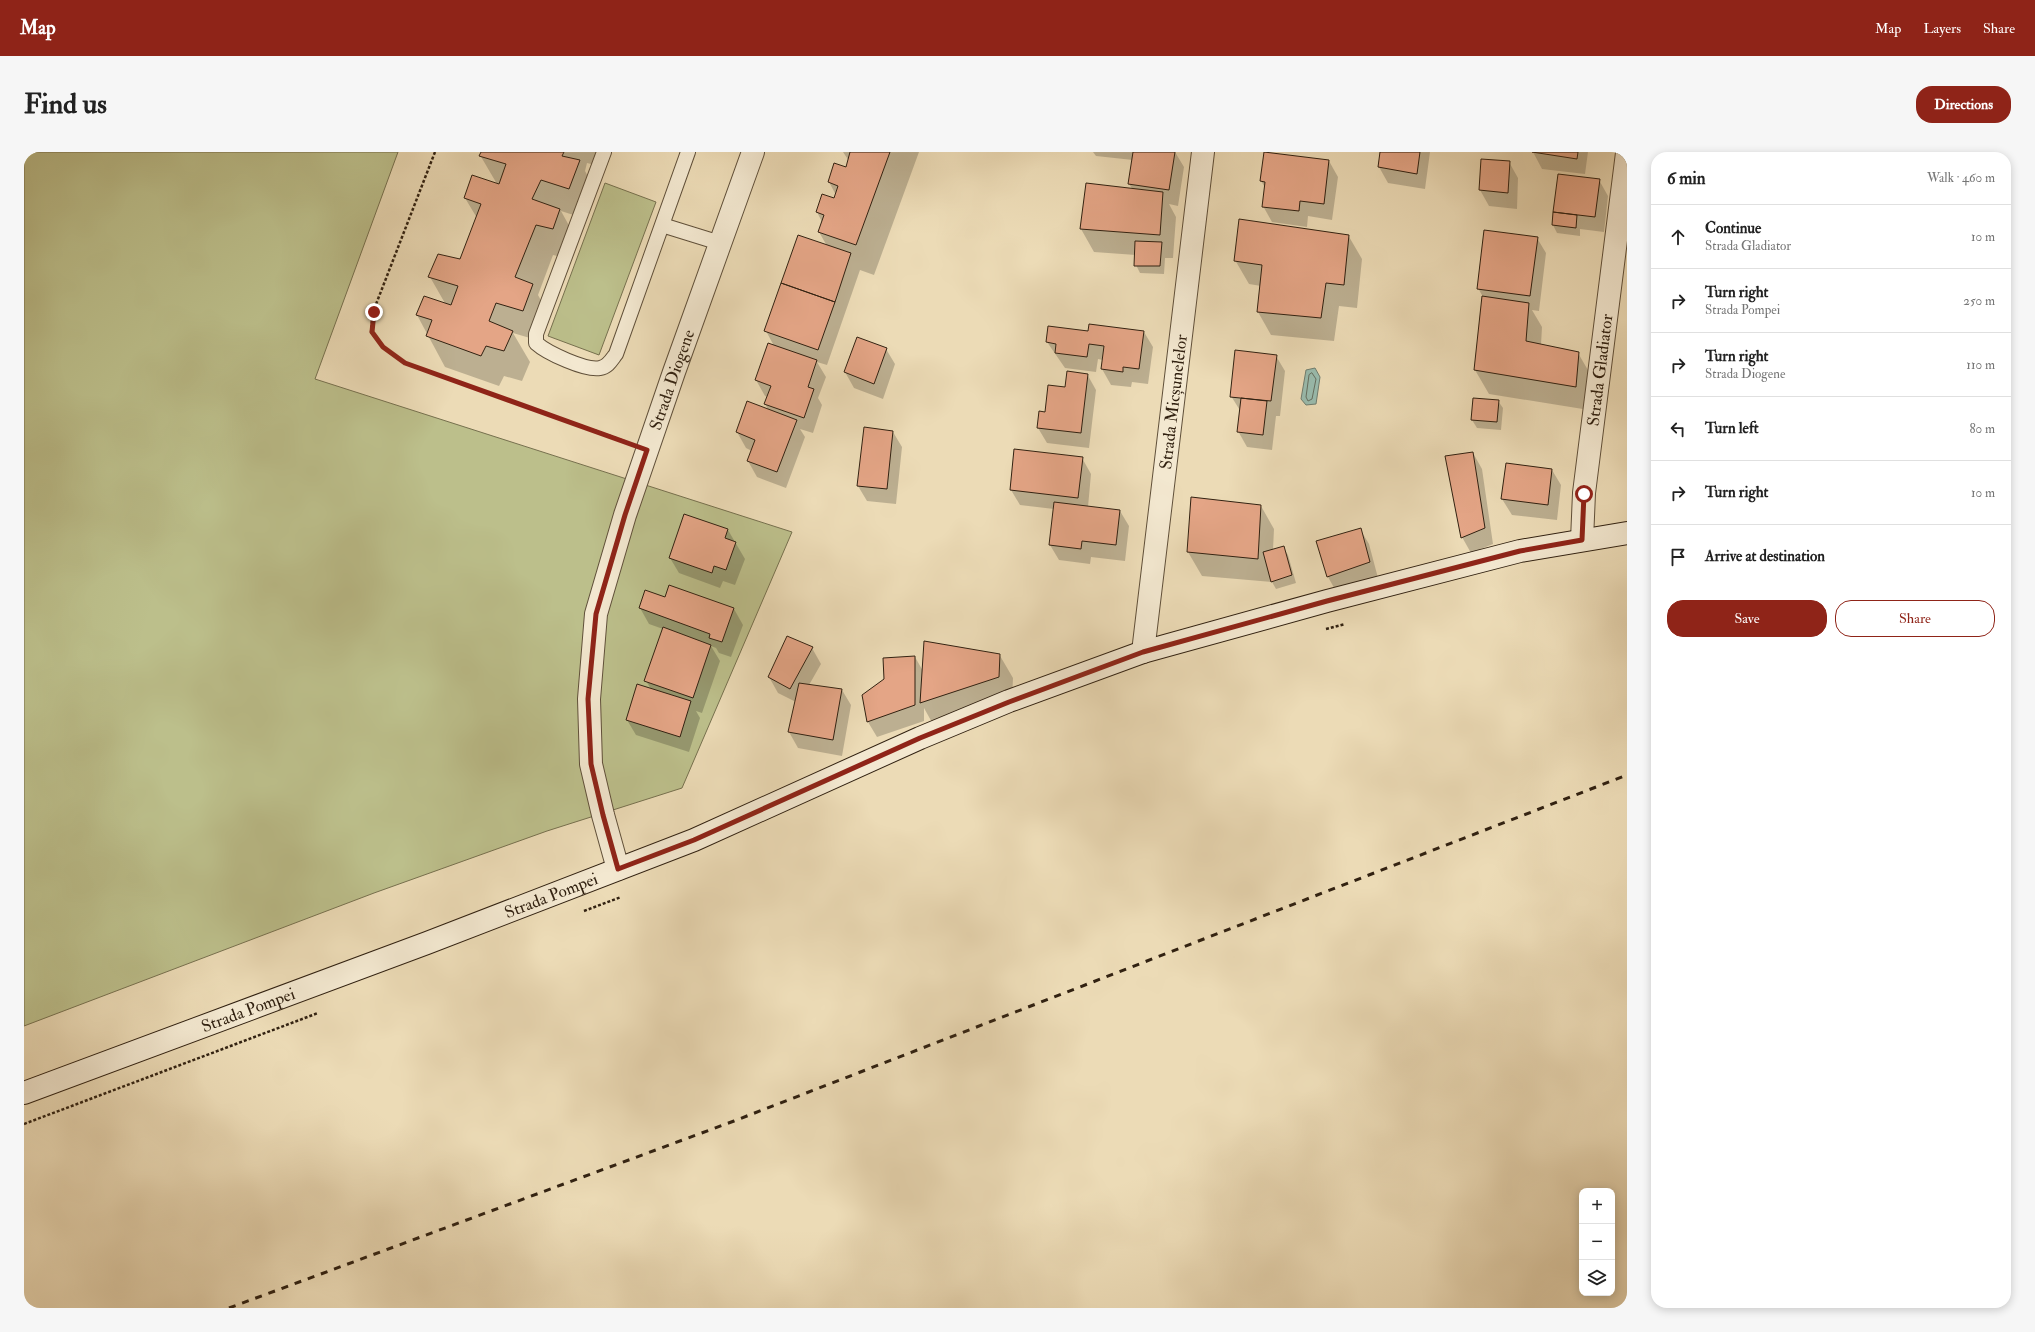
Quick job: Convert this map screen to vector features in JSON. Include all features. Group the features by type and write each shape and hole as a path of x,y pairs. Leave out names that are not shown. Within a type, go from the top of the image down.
{"main road":[{"name":"Strada Diogene","path":"618,869 591,764 588,699 596,614 625,515 647,450 720,243 754,152"},
{"name":"Strada Micșunelelor","path":"1143,652 1203,152"},
{"name":"Strada Gladiator","path":"1582,540 1584,494 1627,153"},
{"name":"Strada Pompei","path":"24,1093 694,840 954,724 1143,652 1327,601 1520,551 1627,533"}],"lane":[{"path":"604,152 536,334 536,344 544,350 590,368 601,368 610,363 616,354 688,152"},
{"path":"662,225 720,243"}],"path":[{"path":"434,152 374,312 372,332 383,347 405,363 647,450"},
{"path":"1319,631 1350,623"},
{"path":"578,914 622,896"},
{"path":"24,1124 320,1012"}],"green space":[{"path":"24,152 398,152 315,379 792,532 682,788 547,831 374,893 24,1026"},
{"path":"605,183 656,202 599,355 548,336"}],"water":[{"path":"1315,368 1320,377 1316,404 1306,405 1301,399 1306,370"}],"building":[{"path":"481,152 564,152 562,156 580,160 569,189 541,180 532,199 560,209 553,229 536,225 515,277 533,284 523,311 496,303 489,321 513,331 504,351 486,346 481,356 426,336 432,320 416,315 424,296 451,305 458,286 428,277 438,254 460,259 481,204 464,198 472,175 499,184 506,164 479,156"},
{"path":"850,152 890,152 856,245 818,232 824,215 816,212 822,194 834,198 838,186 828,182 834,163 846,167"},
{"path":"1133,152 1175,152 1169,190 1128,184"},
{"path":"1264,152 1329,160 1324,204 1300,201 1299,211 1262,207 1265,182 1260,181"},
{"path":"1380,152 1420,152 1417,174 1378,167"},
{"path":"1532,152 1578,152 1577,159"},
{"path":"1481,159 1510,161 1508,193 1479,190"},
{"path":"1558,174 1600,179 1595,217 1553,212"},
{"path":"1086,183 1163,192 1160,235 1080,229"},
{"path":"1553,212 1577,215 1576,228 1552,225"},
{"path":"1239,219 1349,235 1344,285 1326,283 1321,318 1257,312 1262,265 1234,261"},
{"path":"1484,230 1538,237 1530,296 1477,289"},
{"path":"798,235 851,253 835,302 781,283"},
{"path":"1135,241 1162,242 1160,266 1134,266"},
{"path":"781,283 835,302 818,350 764,331"},
{"path":"1482,296 1529,303 1526,341 1579,352 1576,387 1474,370"},
{"path":"1089,324 1144,331 1139,369 1123,367 1123,372 1101,369 1104,346 1089,344 1087,357 1055,353 1056,344 1046,342 1048,326 1088,331"},
{"path":"857,337 887,348 874,384 844,372"},
{"path":"768,343 817,360 808,387 814,389 804,418 764,404 771,386 755,380"},
{"path":"1235,350 1277,355 1271,401 1230,397"},
{"path":"1067,371 1088,374 1081,433 1037,428 1039,411 1045,412 1048,385 1065,387"},
{"path":"1241,398 1267,401 1263,435 1237,432"},
{"path":"1473,398 1499,400 1497,422 1471,420"},
{"path":"747,401 797,420 777,472 747,461 755,440 736,432"},
{"path":"864,427 893,431 887,489 857,486"},
{"path":"1014,449 1083,457 1078,498 1010,490"},
{"path":"1473,452 1485,528 1461,538 1445,456"},
{"path":"1506,463 1552,469 1548,505 1501,499"},
{"path":"1191,497 1261,505 1258,559 1187,552"},
{"path":"1054,502 1120,510 1116,545 1082,541 1081,549 1049,545"},
{"path":"684,514 728,529 725,538 736,542 726,570 714,566 712,573 669,558"},
{"path":"1361,528 1370,562 1327,577 1316,541"},
{"path":"1284,546 1292,575 1271,582 1263,552"},
{"path":"669,585 734,608 722,642 709,638 710,634 639,608 645,590 665,597"},
{"path":"663,627 711,645 693,698 644,681"},
{"path":"787,636 813,647 790,689 768,677"},
{"path":"924,641 1000,654 999,677 920,703"},
{"path":"915,656 915,705 867,722 862,695 884,679 883,658"},
{"path":"799,683 842,689 833,740 788,732"},
{"path":"637,684 691,701 680,737 626,720"}],"railway":[{"path":"229,1308 734,1121 1627,775"}],"route":[{"path":"374,312 372,332 383,347 405,363 647,450 625,515 596,614 588,699 591,764 618,869 694,840 920,738 1009,702 1143,652 1327,601 1520,551 1582,540 1584,494"}]}
